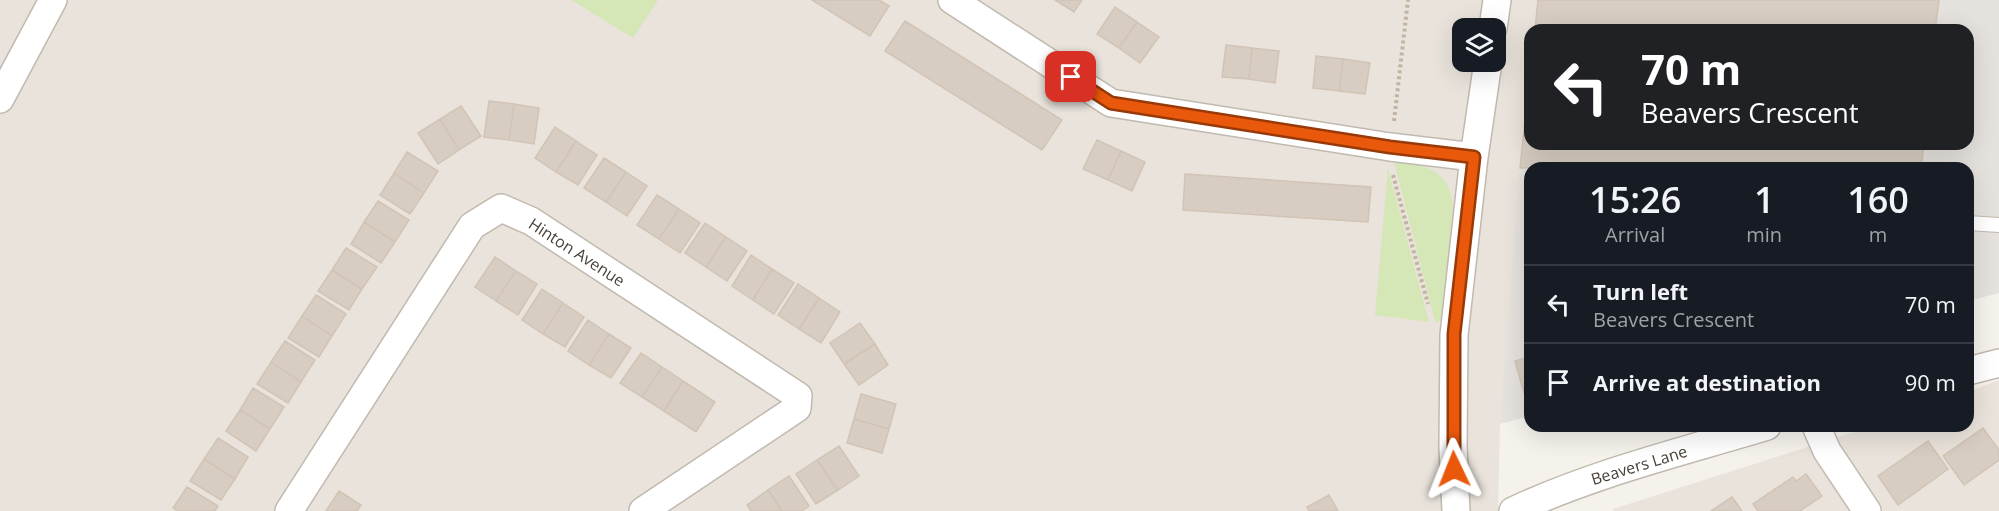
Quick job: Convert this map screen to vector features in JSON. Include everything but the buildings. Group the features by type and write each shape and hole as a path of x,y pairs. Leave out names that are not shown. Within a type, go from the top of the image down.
{"street":[{"path":"0,99 53,0"},
{"path":"951,0 1111,103 1390,147 1474,157"},
{"path":"1494,18 1497,0"},
{"path":"1456,511 1453,447 1454,334 1474,157 1487,72"},
{"name":"Hinton Avenue","path":"289,511 472,226 501,208 531,221 798,396 797,408 643,511"},
{"path":"1974,369 1999,363"},
{"name":"Beavers Lane","path":"1513,511 1544,496 1602,476 1747,432"},
{"path":"1819,432 1827,451 1867,511"}],"lane":[{"path":"1974,223 1999,225"}],"path":[{"path":"1408,0 1389,158 1428,306"}],"shaded area":[{"path":"0,0 1540,0 1538,24 1524,24 1524,150 1526,150 1500,424 1498,511 0,511"},
{"path":"1538,0 1999,0 1999,293 1974,299 1974,162 1524,162 1524,418 1500,424 1524,130 1524,150 1974,150 1974,24 1536,24"},
{"path":"1999,380 1999,511 1614,511 1613,509 1854,432 1974,432 1974,390"}],"green space":[{"path":"571,0 658,0 633,38"},
{"path":"1394,161 1426,167 1434,171 1441,176 1451,193 1453,206 1443,315 1438,323 1434,318"},
{"path":"1388,168 1429,322 1375,315"}],"route":[{"path":"1071,77 1111,103 1390,147 1474,157 1454,334 1454,469"}]}
